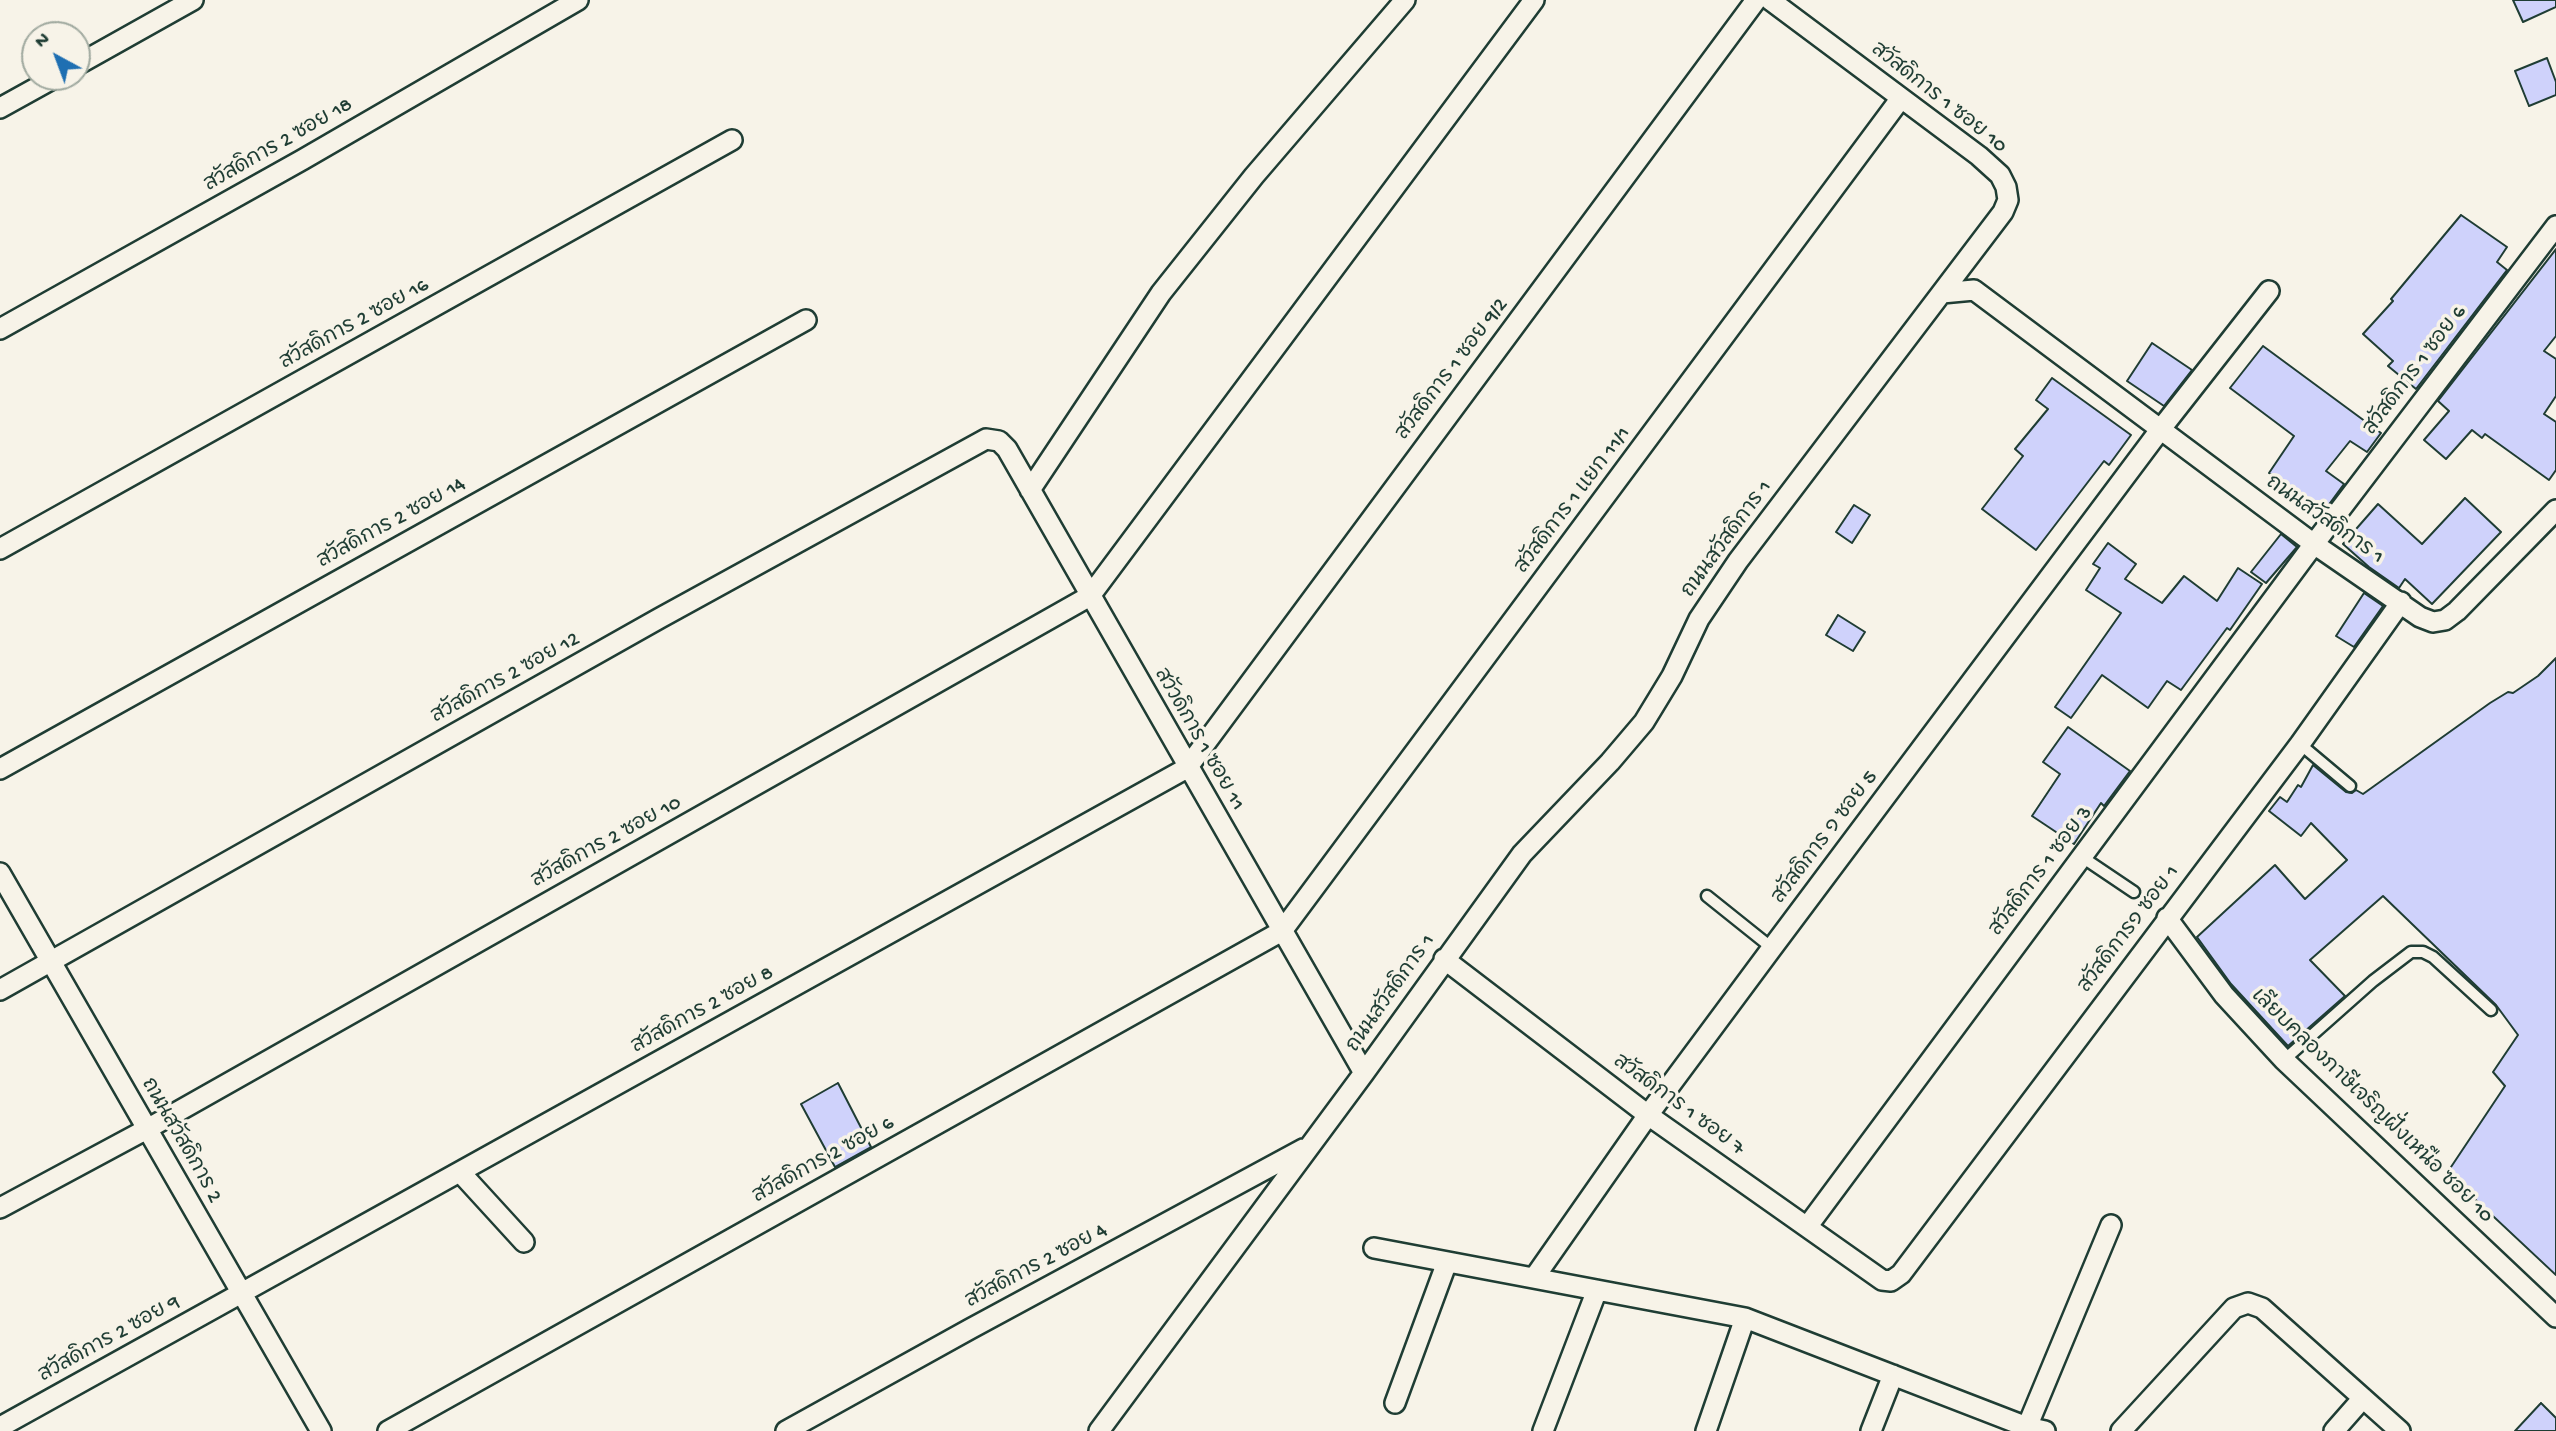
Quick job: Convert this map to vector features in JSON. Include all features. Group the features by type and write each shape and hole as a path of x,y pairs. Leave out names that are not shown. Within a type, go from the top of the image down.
{"street":[{"path":"91,57 193,0"},
{"name":"สวัสดิการ 2 ซอย 18","path":"0,329 302,160 579,0"},
{"path":"1030,490 1161,293 1254,176 1405,0"},
{"path":"1090,596 1534,0"},
{"name":"สวัสดิการ 1 ซอย 9/2","path":"1187,768 1756,0"},
{"name":"สวัสดิการ 1 ซอย 10","path":"1770,0 1979,156 2000,175 2008,200 2003,212 1942,293"},
{"path":"0,108 31,91"},
{"name":"สวัสดิการ 1 แยก 11/1","path":"1282,931 1901,98"},
{"name":"สวัสดิการ 2 ซอย 16","path":"0,549 732,140"},
{"name":"สวัสดิการ 1 ซอย 6","path":"2314,544 2556,226"},
{"name":"ถนนสวัสดิการ 1","path":"1099,1431 1311,1146 1522,853 1611,762 1644,722 1672,676 1699,619 1738,561 1942,293 1974,290 2314,544 2420,617 2433,622 2445,620 2457,611 2556,510"},
{"name":"สวัสดิการ ๑ ซอย 5","path":"1534,1278 1648,1115 1772,948 2160,430 2269,291"},
{"name":"สวัสดิการ 2 ซอย 14","path":"0,769 806,320"},
{"name":"สวัวดิการ 1 ซอย 11","path":"986,439 999,441 1030,490 1364,1073"},
{"name":"สวัสดิการ 2 ซอย 12","path":"0,990 660,618 986,439"},
{"name":"สวัสดิการ 1 ซอย 3","path":"1807,1227 2314,544"},
{"name":"สวัสดิการ 2 ซอย 10","path":"0,1208 147,1129 1090,596"},
{"name":"สวัสดิการ๑ ซอย 1","path":"1891,1281 1901,1274 2300,744 2401,602"},
{"name":"สวัสดิการ 2 ซอย 8","path":"242,1293 1187,768"},
{"name":"ถนนสวัสดิการ 2","path":"0,873 321,1431"},
{"name":"เลียบคลองภาษีเจริญฝั่งเหนือ ซอย 10","path":"2167,918 2224,995 2284,1060 2556,1317"},
{"name":"สวัสดิการ 2 ซอย 6","path":"388,1431 1282,931"},
{"name":"สวัสดิการ 1 ซอย 7","path":"1444,959 1648,1115 1882,1280 1891,1281"},
{"name":"สวัสดิการ 2 ซอย 4","path":"786,1431 1311,1146"},
{"path":"460,1172 524,1242"},
{"path":"1374,1248 1745,1318 2036,1429 2111,1225"},
{"path":"1395,1403 1447,1262"},
{"path":"1543,1431 1597,1290"},
{"name":"สวัสดิการ 2 ซอย 9","path":"0,1427 242,1293"},
{"path":"2121,1431 2234,1308 2248,1303 2262,1308 2400,1431"},
{"path":"1706,1431 1745,1318"},
{"path":"1871,1431 1893,1375"},
{"path":"2334,1431 2363,1398"}],"lane":[{"path":"2300,744 2350,786"},
{"path":"2082,857 2134,891"},
{"path":"1707,896 1772,948"},
{"path":"2284,1060 2373,981 2411,953 2423,952 2433,957 2491,1010"}],"building":[{"path":"2513,0 2556,0 2556,7 2523,22"},
{"path":"2547,58 2556,82 2556,95 2529,106 2515,71"},
{"path":"2461,215 2507,247 2497,262 2507,270 2416,389 2388,366 2393,361 2363,334 2393,301 2391,299"},
{"path":"2556,249 2556,336 2544,351 2556,359 2556,396 2544,414 2556,422 2556,470 2549,480 2485,434 2482,438 2472,430 2446,459 2424,440 2449,411 2438,401"},
{"path":"2152,343 2192,370 2164,406 2127,381"},
{"path":"2263,346 2381,433 2367,452 2350,441 2326,471 2344,484 2319,518 2301,507 2307,499 2269,473 2294,436 2230,388"},
{"path":"2052,378 2131,435 2109,465 2104,461 2036,550 1982,509 2023,456 2015,449 2048,409 2036,400"},
{"path":"2465,498 2501,532 2432,604 2405,579 2399,588 2343,544 2378,504 2422,544"},
{"path":"1854,505 1870,515 1852,543 1836,532"},
{"path":"2281,534 2297,547 2266,583 2251,572"},
{"path":"2108,543 2136,564 2125,579 2162,603 2184,576 2217,601 2238,568 2262,584 2230,630 2227,628 2181,690 2167,681 2148,708 2102,675 2071,718 2055,707 2121,613 2086,590 2100,568 2093,564"},
{"path":"2364,593 2383,606 2354,647 2336,636"},
{"path":"1838,615 1865,632 1853,651 1826,635"},
{"path":"2556,658 2556,1275 2447,1173 2505,1086 2493,1072 2518,1035 2496,1005 2383,896 2310,960 2345,996 2288,1046 2231,984 2197,937 2275,865 2305,899 2347,860 2311,823 2301,836 2269,811 2280,797 2287,802 2298,785 2301,787 2313,765 2346,792 2352,793 2356,790 2363,794 2490,703 2508,692 2513,693 2538,676"},
{"path":"2068,727 2130,771 2104,806 2101,803 2074,844 2032,816 2060,774 2043,762"},
{"path":"838,1083 871,1147 835,1167 801,1104"},
{"path":"2541,1403 2556,1418 2556,1431 2515,1431"}]}
